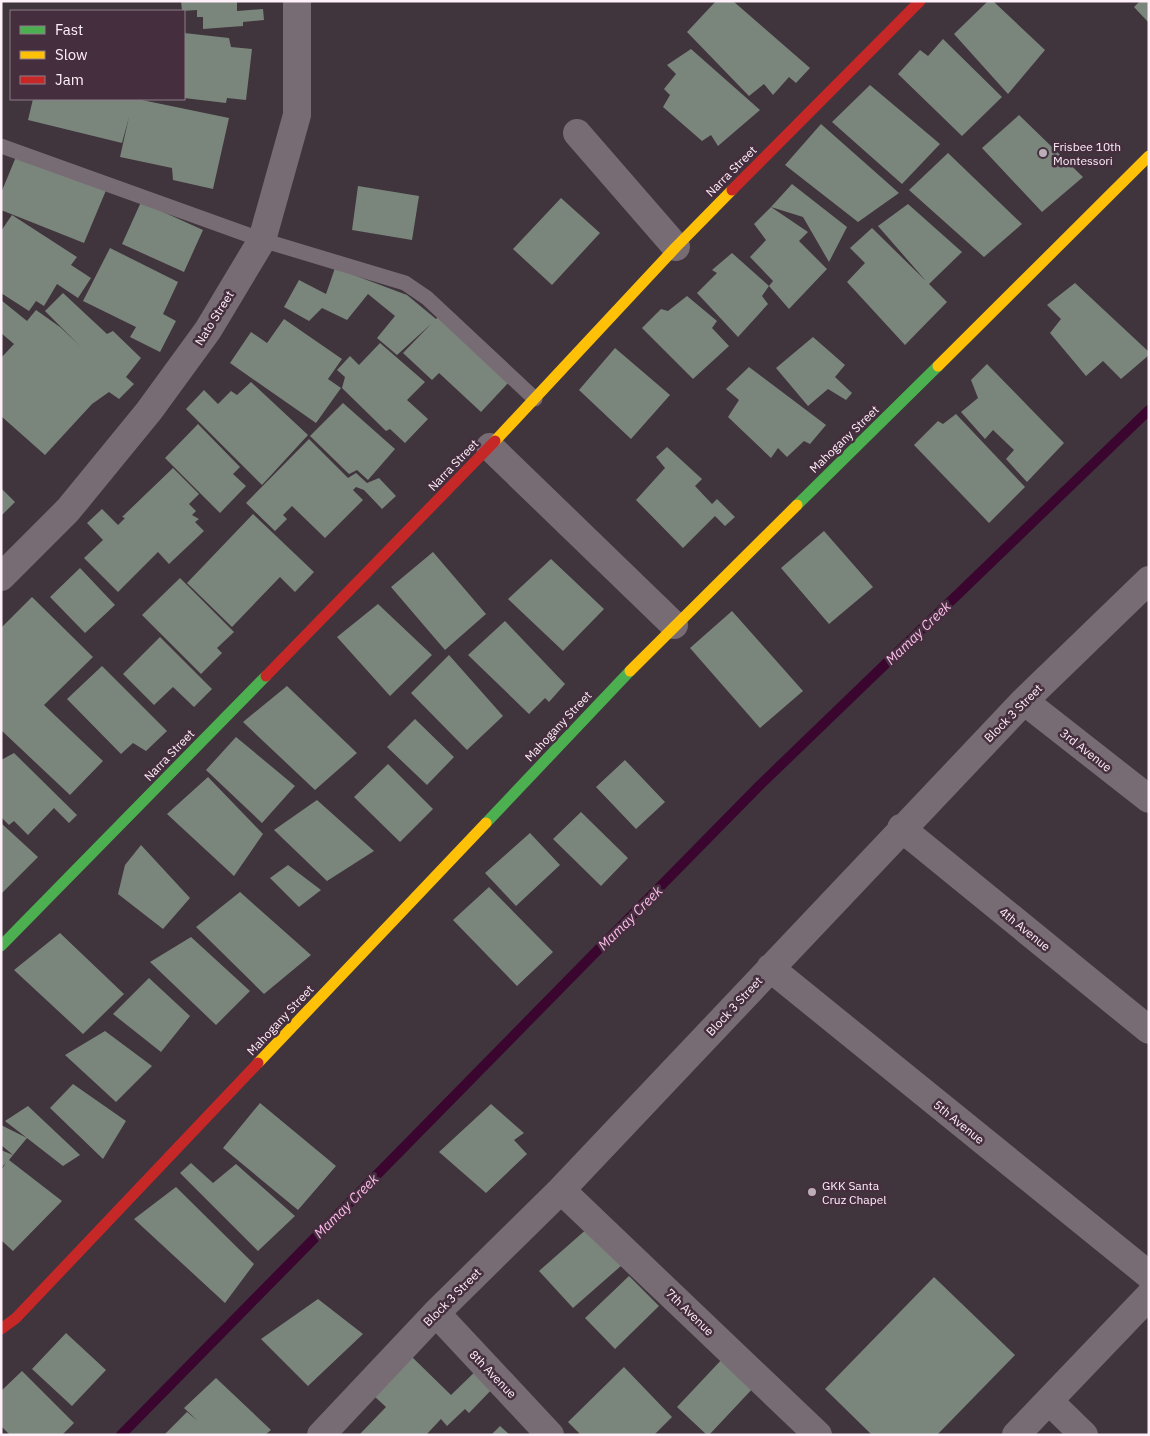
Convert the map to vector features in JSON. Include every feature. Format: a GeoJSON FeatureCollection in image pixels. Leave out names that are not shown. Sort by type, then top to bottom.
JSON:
{"type":"FeatureCollection","features":[{"type":"Feature","properties":{"kind":"street","name":"Nato Street"},"geometry":{"type":"LineString","coordinates":[[1,576],[68,510],[148,411],[208,330],[262,240],[297,115],[297,1]]}},
{"type":"Feature","properties":{"kind":"street","name":"Narra Street"},"geometry":{"type":"LineString","coordinates":[[1,946],[490,447],[676,247],[920,1]]}},
{"type":"Feature","properties":{"kind":"street"},"geometry":{"type":"LineString","coordinates":[[578,133],[676,247]]}},
{"type":"Feature","properties":{"kind":"street","name":"Mahogany Street"},"geometry":{"type":"LineString","coordinates":[[1,1329],[23,1311],[674,625],[1094,213],[1149,156]]}},
{"type":"Feature","properties":{"kind":"street"},"geometry":{"type":"LineString","coordinates":[[490,447],[674,625]]}},
{"type":"Feature","properties":{"kind":"street","name":"Block 3 Street"},"geometry":{"type":"LineString","coordinates":[[321,1435],[436,1313],[562,1190],[901,828],[1024,701],[1149,580]]}},
{"type":"Feature","properties":{"kind":"street","name":"3rd Avenue"},"geometry":{"type":"LineString","coordinates":[[1024,701],[1149,799]]}},
{"type":"Feature","properties":{"kind":"street","name":"4th Avenue"},"geometry":{"type":"LineString","coordinates":[[901,828],[1149,1030]]}},
{"type":"Feature","properties":{"kind":"street","name":"5th Avenue"},"geometry":{"type":"LineString","coordinates":[[770,968],[1149,1275]]}},
{"type":"Feature","properties":{"kind":"street","name":"7th Avenue"},"geometry":{"type":"LineString","coordinates":[[562,1190],[818,1435]]}},
{"type":"Feature","properties":{"kind":"street"},"geometry":{"type":"LineString","coordinates":[[1016,1435],[1149,1296]]}},
{"type":"Feature","properties":{"kind":"street","name":"8th Avenue"},"geometry":{"type":"LineString","coordinates":[[436,1313],[550,1435]]}},
{"type":"Feature","properties":{"kind":"street"},"geometry":{"type":"LineString","coordinates":[[1049,1401],[1084,1435]]}},
{"type":"Feature","properties":{"kind":"lane"},"geometry":{"type":"LineString","coordinates":[[1,146],[262,240],[405,283],[417,290],[535,399]]}},
{"type":"Feature","properties":{"kind":"building"},"geometry":{"type":"Polygon","coordinates":[[[181,1],[237,1],[237,11],[263,9],[264,20],[243,22],[243,26],[203,29],[203,17],[197,17],[197,10],[182,10],[181,1]]]}},
{"type":"Feature","properties":{"kind":"building"},"geometry":{"type":"Polygon","coordinates":[[[716,1],[733,1],[810,68],[796,83],[789,77],[773,95],[764,84],[749,96],[687,32],[716,1]]]}},
{"type":"Feature","properties":{"kind":"building"},"geometry":{"type":"Polygon","coordinates":[[[988,1],[993,1],[1045,50],[1008,94],[954,34],[988,1]]]}},
{"type":"Feature","properties":{"kind":"building"},"geometry":{"type":"Polygon","coordinates":[[[1140,1],[1149,1],[1149,23],[1134,7],[1140,1]]]}},
{"type":"Feature","properties":{"kind":"building"},"geometry":{"type":"Polygon","coordinates":[[[185,33],[229,38],[231,47],[252,49],[246,100],[227,98],[226,103],[185,98],[185,33]]]}},
{"type":"Feature","properties":{"kind":"building"},"geometry":{"type":"Polygon","coordinates":[[[943,39],[1002,97],[962,136],[898,74],[920,50],[928,56],[943,39]]]}},
{"type":"Feature","properties":{"kind":"building"},"geometry":{"type":"Polygon","coordinates":[[[691,49],[760,110],[718,146],[711,135],[702,141],[663,107],[670,95],[664,89],[676,74],[667,65],[691,49]]]}},
{"type":"Feature","properties":{"kind":"building"},"geometry":{"type":"Polygon","coordinates":[[[870,85],[940,144],[902,184],[832,122],[870,85]]]}},
{"type":"Feature","properties":{"kind":"building"},"geometry":{"type":"Polygon","coordinates":[[[33,100],[142,100],[229,118],[213,189],[173,180],[172,168],[120,157],[129,117],[122,143],[28,120],[33,100]]]}},
{"type":"Feature","properties":{"kind":"building"},"geometry":{"type":"Polygon","coordinates":[[[1019,115],[1083,177],[1042,212],[982,148],[1019,115]]]}},
{"type":"Feature","properties":{"kind":"building"},"geometry":{"type":"Polygon","coordinates":[[[821,124],[899,193],[858,222],[785,165],[821,124]]]}},
{"type":"Feature","properties":{"kind":"building"},"geometry":{"type":"Polygon","coordinates":[[[18,152],[107,188],[84,243],[1,210],[1,193],[18,152]]]}},
{"type":"Feature","properties":{"kind":"building"},"geometry":{"type":"Polygon","coordinates":[[[948,153],[1022,224],[984,257],[909,190],[948,153]]]}},
{"type":"Feature","properties":{"kind":"building"},"geometry":{"type":"Polygon","coordinates":[[[792,184],[847,227],[829,262],[803,217],[771,207],[792,184]]]}},
{"type":"Feature","properties":{"kind":"building"},"geometry":{"type":"Polygon","coordinates":[[[358,186],[419,196],[412,240],[352,230],[358,186]]]}},
{"type":"Feature","properties":{"kind":"building"},"geometry":{"type":"Polygon","coordinates":[[[561,198],[600,233],[552,285],[513,249],[561,198]]]}},
{"type":"Feature","properties":{"kind":"building"},"geometry":{"type":"Polygon","coordinates":[[[141,202],[203,230],[184,272],[122,244],[141,202]]]}},
{"type":"Feature","properties":{"kind":"building"},"geometry":{"type":"Polygon","coordinates":[[[908,204],[962,252],[929,284],[947,302],[905,345],[847,282],[865,263],[850,248],[872,228],[926,281],[878,226],[908,204]]]}},
{"type":"Feature","properties":{"kind":"building"},"geometry":{"type":"Polygon","coordinates":[[[771,207],[808,232],[799,241],[827,269],[789,309],[769,286],[773,281],[750,257],[766,240],[754,224],[771,207]]]}},
{"type":"Feature","properties":{"kind":"building"},"geometry":{"type":"Polygon","coordinates":[[[12,215],[77,257],[71,265],[91,278],[78,298],[57,284],[44,306],[36,301],[29,311],[1,293],[1,231],[12,215]]]}},
{"type":"Feature","properties":{"kind":"building"},"geometry":{"type":"Polygon","coordinates":[[[110,248],[178,282],[163,314],[176,321],[160,352],[130,337],[136,327],[83,301],[110,248]]]}},
{"type":"Feature","properties":{"kind":"building"},"geometry":{"type":"Polygon","coordinates":[[[732,253],[769,286],[762,296],[768,304],[738,337],[697,293],[717,273],[712,270],[732,253]]]}},
{"type":"Feature","properties":{"kind":"building"},"geometry":{"type":"Polygon","coordinates":[[[335,268],[407,295],[436,319],[441,314],[511,380],[481,412],[439,373],[432,380],[403,353],[431,324],[397,355],[377,338],[395,316],[368,294],[347,320],[322,308],[309,321],[284,307],[299,280],[326,294],[335,268]]]}},
{"type":"Feature","properties":{"kind":"building"},"geometry":{"type":"Polygon","coordinates":[[[1075,283],[1149,352],[1149,355],[1121,379],[1103,361],[1086,376],[1050,333],[1061,319],[1047,305],[1075,283]]]}},
{"type":"Feature","properties":{"kind":"building"},"geometry":{"type":"Polygon","coordinates":[[[63,293],[107,334],[113,331],[141,358],[126,377],[134,384],[119,399],[109,392],[92,404],[45,455],[1,416],[1,358],[14,344],[1,333],[1,300],[27,321],[36,310],[60,327],[80,346],[45,311],[63,293]]]}},
{"type":"Feature","properties":{"kind":"building"},"geometry":{"type":"Polygon","coordinates":[[[687,296],[717,321],[712,328],[729,346],[693,379],[642,328],[661,309],[668,311],[687,296]]]}},
{"type":"Feature","properties":{"kind":"building"},"geometry":{"type":"Polygon","coordinates":[[[284,319],[342,359],[328,379],[341,388],[316,423],[230,363],[251,332],[267,343],[284,319]]]}},
{"type":"Feature","properties":{"kind":"building"},"geometry":{"type":"Polygon","coordinates":[[[813,337],[845,365],[835,377],[852,393],[846,400],[828,389],[808,406],[776,368],[813,337]]]}},
{"type":"Feature","properties":{"kind":"building"},"geometry":{"type":"Polygon","coordinates":[[[380,343],[425,382],[407,400],[428,419],[405,443],[390,429],[386,431],[342,388],[345,377],[337,370],[350,356],[359,365],[380,343]]]}},
{"type":"Feature","properties":{"kind":"building"},"geometry":{"type":"Polygon","coordinates":[[[615,348],[670,395],[631,439],[579,390],[615,348]]]}},
{"type":"Feature","properties":{"kind":"building"},"geometry":{"type":"Polygon","coordinates":[[[987,364],[1064,443],[1027,482],[1006,459],[1014,450],[993,430],[985,439],[961,412],[978,398],[971,380],[987,364]]]}},
{"type":"Feature","properties":{"kind":"building"},"geometry":{"type":"Polygon","coordinates":[[[749,367],[826,425],[810,444],[804,441],[787,457],[778,448],[771,458],[728,417],[739,400],[726,389],[749,367]]]}},
{"type":"Feature","properties":{"kind":"building"},"geometry":{"type":"Polygon","coordinates":[[[251,382],[308,435],[262,485],[186,409],[204,390],[218,404],[231,391],[237,395],[251,382]]]}},
{"type":"Feature","properties":{"kind":"building"},"geometry":{"type":"Polygon","coordinates":[[[343,403],[395,449],[368,480],[357,470],[349,474],[310,436],[343,403]]]}},
{"type":"Feature","properties":{"kind":"building"},"geometry":{"type":"Polygon","coordinates":[[[956,414],[1025,487],[989,523],[914,445],[938,421],[943,424],[956,414]]]}},
{"type":"Feature","properties":{"kind":"building"},"geometry":{"type":"Polygon","coordinates":[[[198,424],[240,467],[233,474],[246,486],[220,513],[165,458],[198,424]]]}},
{"type":"Feature","properties":{"kind":"building"},"geometry":{"type":"Polygon","coordinates":[[[309,439],[348,478],[356,473],[367,483],[379,478],[396,496],[382,509],[364,490],[356,487],[353,490],[363,500],[325,538],[292,506],[283,515],[287,519],[275,531],[246,503],[309,439]]]}},
{"type":"Feature","properties":{"kind":"building"},"geometry":{"type":"Polygon","coordinates":[[[667,447],[702,479],[695,486],[712,504],[717,499],[735,517],[725,526],[715,516],[683,548],[636,500],[665,468],[656,457],[667,447]]]}},
{"type":"Feature","properties":{"kind":"building"},"geometry":{"type":"Polygon","coordinates":[[[173,468],[199,494],[189,504],[196,511],[192,515],[199,519],[195,522],[204,531],[169,564],[158,552],[118,592],[84,558],[103,540],[87,523],[102,509],[118,525],[125,518],[122,517],[173,468]]]}},
{"type":"Feature","properties":{"kind":"building"},"geometry":{"type":"Polygon","coordinates":[[[1,488],[15,502],[1,516],[1,488]]]}},
{"type":"Feature","properties":{"kind":"building"},"geometry":{"type":"Polygon","coordinates":[[[253,514],[314,572],[295,592],[280,577],[232,627],[187,583],[253,514]]]}},
{"type":"Feature","properties":{"kind":"building"},"geometry":{"type":"Polygon","coordinates":[[[824,531],[873,587],[829,624],[781,568],[824,531]]]}},
{"type":"Feature","properties":{"kind":"building"},"geometry":{"type":"Polygon","coordinates":[[[433,552],[486,614],[445,650],[391,587],[433,552]]]}},
{"type":"Feature","properties":{"kind":"building"},"geometry":{"type":"Polygon","coordinates":[[[551,559],[604,609],[563,651],[508,599],[551,559]]]}},
{"type":"Feature","properties":{"kind":"building"},"geometry":{"type":"Polygon","coordinates":[[[80,568],[115,605],[85,633],[50,597],[80,568]]]}},
{"type":"Feature","properties":{"kind":"building"},"geometry":{"type":"Polygon","coordinates":[[[180,578],[234,632],[217,648],[222,653],[201,674],[142,615],[180,578]]]}},
{"type":"Feature","properties":{"kind":"building"},"geometry":{"type":"Polygon","coordinates":[[[32,597],[93,657],[44,705],[103,761],[70,795],[1,730],[1,628],[32,597]]]}},
{"type":"Feature","properties":{"kind":"building"},"geometry":{"type":"Polygon","coordinates":[[[378,604],[432,655],[390,696],[337,637],[378,604]]]}},
{"type":"Feature","properties":{"kind":"building"},"geometry":{"type":"Polygon","coordinates":[[[732,611],[803,691],[760,728],[690,648],[732,611]]]}},
{"type":"Feature","properties":{"kind":"building"},"geometry":{"type":"Polygon","coordinates":[[[505,621],[565,684],[549,702],[545,698],[529,714],[468,655],[505,621]]]}},
{"type":"Feature","properties":{"kind":"building"},"geometry":{"type":"Polygon","coordinates":[[[160,637],[212,689],[194,707],[173,687],[154,705],[123,674],[160,637]]]}},
{"type":"Feature","properties":{"kind":"building"},"geometry":{"type":"Polygon","coordinates":[[[449,655],[503,716],[467,750],[411,693],[449,655]]]}},
{"type":"Feature","properties":{"kind":"building"},"geometry":{"type":"Polygon","coordinates":[[[102,666],[167,731],[146,751],[133,743],[121,754],[67,699],[102,666]]]}},
{"type":"Feature","properties":{"kind":"building"},"geometry":{"type":"Polygon","coordinates":[[[287,686],[357,753],[315,790],[243,722],[287,686]]]}},
{"type":"Feature","properties":{"kind":"building"},"geometry":{"type":"Polygon","coordinates":[[[415,719],[454,757],[427,785],[387,747],[415,719]]]}},
{"type":"Feature","properties":{"kind":"building"},"geometry":{"type":"Polygon","coordinates":[[[236,737],[295,786],[262,823],[206,770],[236,737]]]}},
{"type":"Feature","properties":{"kind":"building"},"geometry":{"type":"Polygon","coordinates":[[[14,753],[77,815],[69,823],[54,808],[28,835],[14,821],[9,825],[1,817],[1,760],[14,753]]]}},
{"type":"Feature","properties":{"kind":"building"},"geometry":{"type":"Polygon","coordinates":[[[625,760],[665,802],[636,829],[596,787],[625,760]]]}},
{"type":"Feature","properties":{"kind":"building"},"geometry":{"type":"Polygon","coordinates":[[[388,764],[433,809],[400,842],[354,797],[388,764]]]}},
{"type":"Feature","properties":{"kind":"building"},"geometry":{"type":"Polygon","coordinates":[[[208,777],[263,834],[234,876],[167,814],[208,777]]]}},
{"type":"Feature","properties":{"kind":"building"},"geometry":{"type":"Polygon","coordinates":[[[317,800],[374,851],[327,881],[274,830],[317,800]]]}},
{"type":"Feature","properties":{"kind":"building"},"geometry":{"type":"Polygon","coordinates":[[[581,812],[628,858],[601,886],[553,839],[581,812]]]}},
{"type":"Feature","properties":{"kind":"building"},"geometry":{"type":"Polygon","coordinates":[[[1,823],[38,857],[1,894],[1,823]]]}},
{"type":"Feature","properties":{"kind":"building"},"geometry":{"type":"Polygon","coordinates":[[[530,833],[560,865],[516,906],[485,873],[530,833]]]}},
{"type":"Feature","properties":{"kind":"building"},"geometry":{"type":"Polygon","coordinates":[[[141,845],[190,898],[163,929],[118,894],[125,865],[141,845]]]}},
{"type":"Feature","properties":{"kind":"building"},"geometry":{"type":"Polygon","coordinates":[[[288,865],[321,890],[299,907],[270,878],[288,865]]]}},
{"type":"Feature","properties":{"kind":"building"},"geometry":{"type":"Polygon","coordinates":[[[489,887],[553,952],[517,986],[453,920],[489,887]]]}},
{"type":"Feature","properties":{"kind":"building"},"geometry":{"type":"Polygon","coordinates":[[[240,892],[311,955],[264,994],[196,927],[240,892]]]}},
{"type":"Feature","properties":{"kind":"building"},"geometry":{"type":"Polygon","coordinates":[[[60,933],[124,994],[83,1034],[14,970],[60,933]]]}},
{"type":"Feature","properties":{"kind":"building"},"geometry":{"type":"Polygon","coordinates":[[[191,937],[250,991],[216,1025],[150,962],[191,937]]]}},
{"type":"Feature","properties":{"kind":"building"},"geometry":{"type":"Polygon","coordinates":[[[149,978],[190,1016],[161,1052],[113,1014],[149,978]]]}},
{"type":"Feature","properties":{"kind":"building"},"geometry":{"type":"Polygon","coordinates":[[[105,1031],[152,1066],[116,1102],[65,1055],[105,1031]]]}},
{"type":"Feature","properties":{"kind":"building"},"geometry":{"type":"Polygon","coordinates":[[[73,1084],[126,1121],[103,1159],[50,1108],[73,1084]]]}},
{"type":"Feature","properties":{"kind":"building"},"geometry":{"type":"Polygon","coordinates":[[[260,1103],[336,1166],[298,1210],[223,1148],[260,1103]]]}},
{"type":"Feature","properties":{"kind":"building"},"geometry":{"type":"Polygon","coordinates":[[[491,1104],[524,1133],[514,1140],[527,1154],[486,1193],[439,1152],[491,1104]]]}},
{"type":"Feature","properties":{"kind":"building"},"geometry":{"type":"Polygon","coordinates":[[[28,1106],[80,1155],[63,1166],[5,1121],[28,1106]]]}},
{"type":"Feature","properties":{"kind":"building"},"geometry":{"type":"Polygon","coordinates":[[[1,1125],[27,1138],[13,1155],[1,1145],[1,1125]]]}},
{"type":"Feature","properties":{"kind":"building"},"geometry":{"type":"Polygon","coordinates":[[[1,1150],[13,1155],[9,1160],[62,1201],[13,1251],[1,1240],[1,1170],[6,1163],[1,1168],[1,1150]]]}},
{"type":"Feature","properties":{"kind":"building"},"geometry":{"type":"Polygon","coordinates":[[[191,1163],[213,1183],[236,1164],[295,1216],[258,1251],[180,1173],[191,1163]]]}},
{"type":"Feature","properties":{"kind":"building"},"geometry":{"type":"Polygon","coordinates":[[[176,1187],[254,1264],[225,1303],[134,1219],[176,1187]]]}},
{"type":"Feature","properties":{"kind":"building"},"geometry":{"type":"Polygon","coordinates":[[[589,1227],[622,1265],[573,1308],[539,1271],[589,1227]]]}},
{"type":"Feature","properties":{"kind":"building"},"geometry":{"type":"Polygon","coordinates":[[[629,1276],[659,1306],[615,1349],[585,1318],[629,1276]]]}},
{"type":"Feature","properties":{"kind":"building"},"geometry":{"type":"Polygon","coordinates":[[[934,1277],[1015,1355],[937,1435],[872,1435],[825,1389],[934,1277]]]}},
{"type":"Feature","properties":{"kind":"building"},"geometry":{"type":"Polygon","coordinates":[[[318,1299],[363,1334],[308,1386],[261,1339],[318,1299]]]}},
{"type":"Feature","properties":{"kind":"building"},"geometry":{"type":"Polygon","coordinates":[[[66,1333],[106,1370],[72,1406],[32,1369],[66,1333]]]}},
{"type":"Feature","properties":{"kind":"building"},"geometry":{"type":"Polygon","coordinates":[[[411,1356],[451,1395],[483,1364],[500,1381],[469,1413],[465,1409],[447,1426],[441,1419],[426,1435],[359,1435],[386,1407],[374,1396],[411,1356]]]}},
{"type":"Feature","properties":{"kind":"building"},"geometry":{"type":"Polygon","coordinates":[[[725,1356],[756,1385],[707,1435],[677,1407],[725,1356]]]}},
{"type":"Feature","properties":{"kind":"building"},"geometry":{"type":"Polygon","coordinates":[[[624,1367],[672,1417],[654,1435],[581,1435],[568,1422],[624,1367]]]}},
{"type":"Feature","properties":{"kind":"building"},"geometry":{"type":"Polygon","coordinates":[[[22,1371],[74,1423],[62,1435],[10,1435],[1,1426],[1,1391],[22,1371]]]}},
{"type":"Feature","properties":{"kind":"building"},"geometry":{"type":"Polygon","coordinates":[[[216,1378],[271,1430],[265,1435],[164,1435],[187,1412],[198,1421],[184,1408],[216,1378]]]}},
{"type":"Feature","properties":{"kind":"building"},"geometry":{"type":"Polygon","coordinates":[[[500,1426],[510,1435],[491,1435],[500,1426]]]}},
{"type":"Feature","properties":{"kind":"waterway","name":"Mamay Creek"},"geometry":{"type":"LineString","coordinates":[[121,1435],[760,785],[1149,410]]}},
{"type":"Feature","properties":{"kind":"traffic: fast"},"geometry":{"type":"LineString","coordinates":[[797,505],[938,366]]}},
{"type":"Feature","properties":{"kind":"traffic: fast"},"geometry":{"type":"LineString","coordinates":[[486,823],[630,671]]}},
{"type":"Feature","properties":{"kind":"traffic: fast"},"geometry":{"type":"LineString","coordinates":[[1,946],[266,676]]}},
{"type":"Feature","properties":{"kind":"traffic: slow"},"geometry":{"type":"LineString","coordinates":[[938,366],[1149,156]]}},
{"type":"Feature","properties":{"kind":"traffic: slow"},"geometry":{"type":"LineString","coordinates":[[495,441],[676,247],[732,190]]}},
{"type":"Feature","properties":{"kind":"traffic: slow"},"geometry":{"type":"LineString","coordinates":[[630,671],[797,505]]}},
{"type":"Feature","properties":{"kind":"traffic: slow"},"geometry":{"type":"LineString","coordinates":[[258,1063],[486,823]]}},
{"type":"Feature","properties":{"kind":"traffic: jam"},"geometry":{"type":"LineString","coordinates":[[732,190],[920,1]]}},
{"type":"Feature","properties":{"kind":"traffic: jam"},"geometry":{"type":"LineString","coordinates":[[266,676],[495,441]]}},
{"type":"Feature","properties":{"kind":"traffic: jam"},"geometry":{"type":"LineString","coordinates":[[1,1329],[16,1318],[258,1063]]}},
{"type":"Feature","properties":{"kind":"place","name":"Frisbee 10th Montessori"},"geometry":{"type":"Point","coordinates":[1043,153]}},
{"type":"Feature","properties":{"kind":"place","name":"GKK Santa Cruz Chapel"},"geometry":{"type":"Point","coordinates":[812,1192]}}]}
